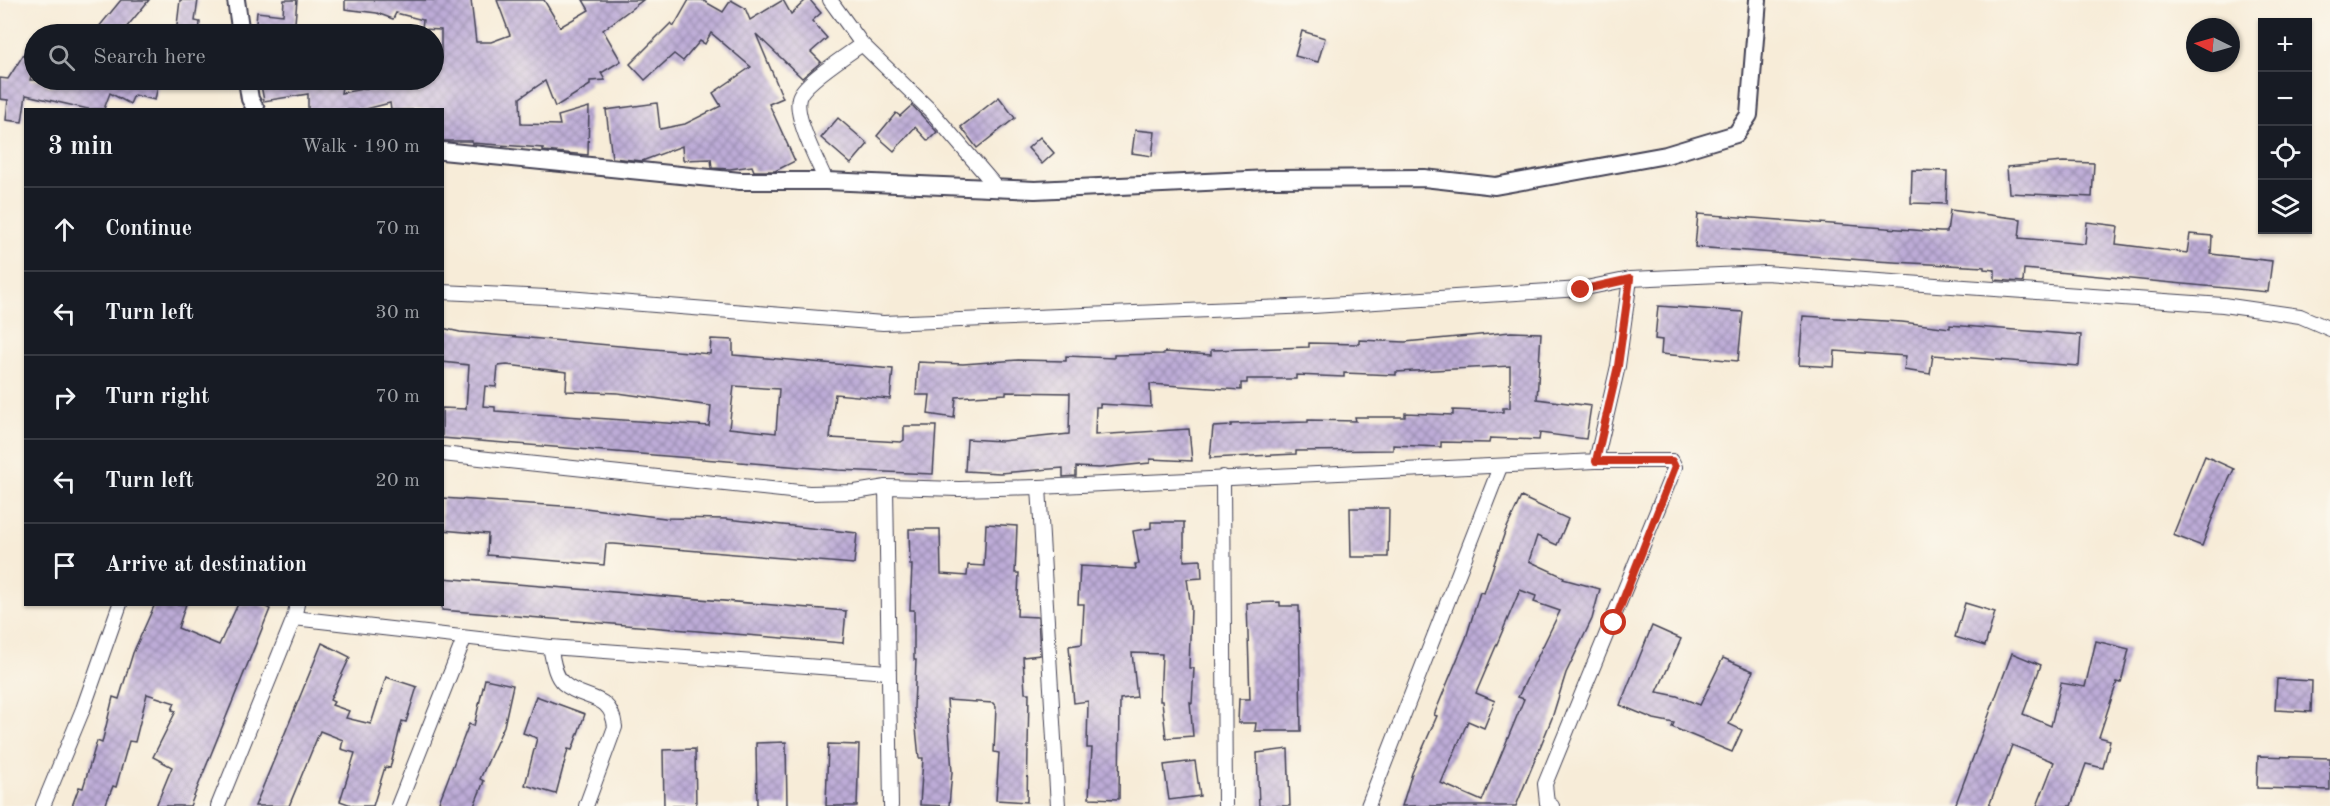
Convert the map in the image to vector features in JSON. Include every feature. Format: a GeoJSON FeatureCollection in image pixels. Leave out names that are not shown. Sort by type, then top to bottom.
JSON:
{"type":"FeatureCollection","features":[{"type":"Feature","properties":{"kind":"street"},"geometry":{"type":"LineString","coordinates":[[236,0],[240,24]]}},
{"type":"Feature","properties":{"kind":"street"},"geometry":{"type":"LineString","coordinates":[[830,0],[862,44],[932,112],[998,189]]}},
{"type":"Feature","properties":{"kind":"street"},"geometry":{"type":"LineString","coordinates":[[444,151],[740,181],[826,181],[1035,190],[1269,179],[1424,178],[1495,186],[1666,155],[1736,134],[1749,115],[1758,0]]}},
{"type":"Feature","properties":{"kind":"street"},"geometry":{"type":"LineString","coordinates":[[826,181],[798,112],[799,97],[807,86],[862,44]]}},
{"type":"Feature","properties":{"kind":"street"},"geometry":{"type":"LineString","coordinates":[[249,90],[255,108]]}},
{"type":"Feature","properties":{"kind":"street"},"geometry":{"type":"LineString","coordinates":[[444,292],[567,298],[883,323],[1324,305],[1581,290],[1630,279],[1765,273],[2223,305],[2300,316],[2330,329]]}},
{"type":"Feature","properties":{"kind":"street"},"geometry":{"type":"LineString","coordinates":[[1596,461],[1618,366],[1630,279]]}},
{"type":"Feature","properties":{"kind":"street"},"geometry":{"type":"LineString","coordinates":[[444,453],[809,493],[855,492],[886,487],[959,489],[1039,487],[1596,461],[1672,461],[1675,467],[1614,623],[1545,784],[1548,803],[1552,806]]}},
{"type":"Feature","properties":{"kind":"street"},"geometry":{"type":"LineString","coordinates":[[1368,806],[1500,467]]}},
{"type":"Feature","properties":{"kind":"street"},"geometry":{"type":"LineString","coordinates":[[1222,477],[1225,806]]}},
{"type":"Feature","properties":{"kind":"street"},"geometry":{"type":"LineString","coordinates":[[886,487],[891,806]]}},
{"type":"Feature","properties":{"kind":"street"},"geometry":{"type":"LineString","coordinates":[[1039,487],[1059,806]]}},
{"type":"Feature","properties":{"kind":"street"},"geometry":{"type":"LineString","coordinates":[[43,806],[83,709],[119,606]]}},
{"type":"Feature","properties":{"kind":"street"},"geometry":{"type":"LineString","coordinates":[[218,806],[295,611],[464,639],[888,672]]}},
{"type":"Feature","properties":{"kind":"street"},"geometry":{"type":"LineString","coordinates":[[398,806],[464,639]]}},
{"type":"Feature","properties":{"kind":"street"},"geometry":{"type":"LineString","coordinates":[[550,647],[557,677],[564,685],[607,704],[613,713],[615,726],[586,806]]}},
{"type":"Feature","properties":{"kind":"building"},"geometry":{"type":"Polygon","coordinates":[[[121,0],[149,0],[129,24],[101,24],[121,0]]]}},
{"type":"Feature","properties":{"kind":"building"},"geometry":{"type":"Polygon","coordinates":[[[180,0],[198,0],[195,21],[200,24],[177,24],[180,0]]]}},
{"type":"Feature","properties":{"kind":"building"},"geometry":{"type":"Polygon","coordinates":[[[284,0],[297,0],[295,24],[256,24],[257,12],[283,15],[284,0]]]}},
{"type":"Feature","properties":{"kind":"building"},"geometry":{"type":"Polygon","coordinates":[[[345,0],[471,0],[476,42],[491,42],[510,35],[497,0],[544,0],[560,27],[589,10],[583,0],[643,0],[603,30],[621,61],[601,73],[605,80],[590,81],[590,85],[555,107],[545,81],[520,98],[521,124],[560,125],[558,116],[589,107],[588,155],[543,151],[543,148],[472,143],[472,141],[444,141],[444,108],[391,108],[390,103],[370,108],[308,108],[308,94],[264,101],[262,90],[341,90],[341,93],[357,90],[444,90],[444,24],[423,24],[423,20],[396,13],[393,19],[377,13],[345,9],[345,0]]]}},
{"type":"Feature","properties":{"kind":"building"},"geometry":{"type":"Polygon","coordinates":[[[689,0],[702,0],[723,12],[731,0],[745,8],[750,20],[783,0],[791,14],[806,0],[810,0],[821,13],[812,21],[827,38],[811,52],[821,62],[802,78],[756,34],[783,98],[769,104],[795,161],[775,171],[754,171],[752,166],[730,169],[712,168],[711,159],[683,160],[682,146],[642,161],[612,158],[606,110],[657,103],[660,129],[685,124],[721,106],[713,93],[751,67],[711,33],[705,44],[700,41],[683,61],[674,54],[645,80],[630,64],[671,23],[674,26],[689,0]]]}},
{"type":"Feature","properties":{"kind":"building"},"geometry":{"type":"Polygon","coordinates":[[[1302,31],[1325,38],[1318,62],[1295,56],[1302,31]]]}},
{"type":"Feature","properties":{"kind":"building"},"geometry":{"type":"Polygon","coordinates":[[[24,54],[24,90],[157,90],[155,100],[134,95],[130,104],[110,93],[104,108],[84,108],[26,95],[22,122],[6,120],[8,100],[0,99],[0,78],[8,79],[24,54]]]}},
{"type":"Feature","properties":{"kind":"building"},"geometry":{"type":"Polygon","coordinates":[[[999,97],[1015,118],[977,148],[961,127],[999,97]]]}},
{"type":"Feature","properties":{"kind":"building"},"geometry":{"type":"Polygon","coordinates":[[[912,105],[937,132],[928,141],[915,127],[894,151],[877,136],[896,113],[900,116],[912,105]]]}},
{"type":"Feature","properties":{"kind":"building"},"geometry":{"type":"Polygon","coordinates":[[[838,118],[868,144],[851,164],[821,138],[838,118]]]}},
{"type":"Feature","properties":{"kind":"building"},"geometry":{"type":"Polygon","coordinates":[[[1135,130],[1155,132],[1152,156],[1132,153],[1135,130]]]}},
{"type":"Feature","properties":{"kind":"building"},"geometry":{"type":"Polygon","coordinates":[[[1040,137],[1054,153],[1042,164],[1028,148],[1040,137]]]}},
{"type":"Feature","properties":{"kind":"building"},"geometry":{"type":"Polygon","coordinates":[[[2063,162],[2094,163],[2092,197],[2009,193],[2007,167],[2063,162]]]}},
{"type":"Feature","properties":{"kind":"building"},"geometry":{"type":"Polygon","coordinates":[[[1912,170],[1947,171],[1946,204],[1911,203],[1912,170]]]}},
{"type":"Feature","properties":{"kind":"building"},"geometry":{"type":"Polygon","coordinates":[[[1950,210],[2021,219],[2019,238],[2085,244],[2087,222],[2118,226],[2116,244],[2187,253],[2190,234],[2212,236],[2211,254],[2272,261],[2268,292],[2024,269],[2023,282],[1995,280],[1995,270],[1984,269],[1984,267],[1695,247],[1698,214],[1947,232],[1950,210]]]}},
{"type":"Feature","properties":{"kind":"building"},"geometry":{"type":"Polygon","coordinates":[[[1658,306],[1743,312],[1738,361],[1661,354],[1662,340],[1655,339],[1658,306]]]}},
{"type":"Feature","properties":{"kind":"building"},"geometry":{"type":"Polygon","coordinates":[[[1803,316],[1902,322],[1950,328],[1950,325],[2081,335],[2079,366],[1933,355],[1930,374],[1904,370],[1906,356],[1835,351],[1834,367],[1799,365],[1803,316]]]}},
{"type":"Feature","properties":{"kind":"building"},"geometry":{"type":"Polygon","coordinates":[[[444,328],[460,332],[710,354],[711,339],[733,340],[733,355],[893,369],[890,399],[835,394],[830,438],[901,442],[904,440],[904,426],[936,426],[933,474],[838,470],[444,438],[444,408],[466,409],[469,365],[444,362],[444,328]],[[498,366],[496,387],[485,386],[483,406],[495,407],[495,411],[709,426],[711,406],[618,393],[566,391],[567,372],[498,366]],[[734,386],[729,428],[776,433],[779,389],[734,386]]]}},
{"type":"Feature","properties":{"kind":"building"},"geometry":{"type":"Polygon","coordinates":[[[1511,332],[1541,333],[1537,399],[1591,406],[1586,439],[1540,433],[1539,440],[1490,438],[1489,443],[1441,442],[1441,447],[1393,445],[1393,450],[1296,451],[1296,454],[1210,458],[1213,427],[1231,426],[1231,424],[1308,422],[1308,420],[1356,421],[1355,417],[1405,417],[1405,413],[1453,415],[1453,410],[1503,412],[1503,408],[1510,408],[1510,366],[1396,372],[1396,375],[1344,373],[1344,377],[1296,375],[1296,379],[1247,379],[1247,383],[1241,383],[1241,390],[1150,384],[1151,407],[1100,404],[1100,407],[1096,407],[1095,435],[1189,429],[1192,461],[1150,459],[1150,463],[1099,468],[1076,467],[1076,476],[1063,477],[1063,468],[1000,473],[965,471],[967,439],[1002,441],[1069,434],[1070,393],[1006,392],[1006,394],[956,397],[954,418],[928,414],[930,395],[916,395],[918,362],[963,364],[1018,360],[1066,361],[1066,356],[1114,358],[1114,355],[1164,354],[1165,352],[1211,355],[1211,350],[1309,347],[1309,343],[1359,344],[1359,340],[1405,342],[1511,332]]]}},
{"type":"Feature","properties":{"kind":"building"},"geometry":{"type":"Polygon","coordinates":[[[2205,456],[2234,469],[2219,500],[2202,546],[2173,535],[2205,456]]]}},
{"type":"Feature","properties":{"kind":"building"},"geometry":{"type":"Polygon","coordinates":[[[1521,497],[1568,519],[1557,545],[1537,536],[1529,561],[1564,577],[1563,579],[1600,589],[1592,619],[1566,673],[1552,718],[1516,806],[1402,806],[1412,773],[1437,716],[1434,715],[1466,638],[1480,592],[1484,593],[1505,532],[1521,497]],[[1520,590],[1476,693],[1495,701],[1484,728],[1468,721],[1441,783],[1482,801],[1524,699],[1518,697],[1560,611],[1534,602],[1536,596],[1520,590]]]}},
{"type":"Feature","properties":{"kind":"building"},"geometry":{"type":"Polygon","coordinates":[[[444,498],[577,507],[665,518],[726,519],[857,533],[854,564],[606,544],[604,565],[487,555],[488,534],[444,530],[444,498]]]}},
{"type":"Feature","properties":{"kind":"building"},"geometry":{"type":"Polygon","coordinates":[[[1350,508],[1389,508],[1388,557],[1351,557],[1350,508]]]}},
{"type":"Feature","properties":{"kind":"building"},"geometry":{"type":"Polygon","coordinates":[[[1151,522],[1184,522],[1184,561],[1201,560],[1202,578],[1187,579],[1191,608],[1189,668],[1194,668],[1192,703],[1190,702],[1193,736],[1166,738],[1162,701],[1160,701],[1162,654],[1132,653],[1137,697],[1120,699],[1119,799],[1089,798],[1092,748],[1087,748],[1088,701],[1074,703],[1069,646],[1082,644],[1084,604],[1078,604],[1080,566],[1136,569],[1135,564],[1139,564],[1133,531],[1151,528],[1151,522]]]}},
{"type":"Feature","properties":{"kind":"building"},"geometry":{"type":"Polygon","coordinates":[[[986,524],[1017,526],[1015,573],[1019,573],[1017,616],[1038,617],[1040,655],[1023,657],[1025,693],[1029,693],[1027,802],[996,800],[999,753],[994,752],[996,707],[993,703],[947,700],[952,772],[949,806],[920,805],[923,758],[919,758],[914,708],[916,660],[914,660],[914,610],[910,610],[912,565],[910,565],[909,529],[940,529],[941,574],[967,576],[968,565],[984,566],[986,524]]]}},
{"type":"Feature","properties":{"kind":"building"},"geometry":{"type":"Polygon","coordinates":[[[444,578],[846,611],[843,643],[442,610],[444,578]]]}},
{"type":"Feature","properties":{"kind":"building"},"geometry":{"type":"Polygon","coordinates":[[[1280,602],[1280,606],[1299,606],[1301,731],[1255,731],[1256,723],[1238,723],[1239,699],[1250,699],[1247,603],[1280,602]]]}},
{"type":"Feature","properties":{"kind":"building"},"geometry":{"type":"Polygon","coordinates":[[[1965,603],[1995,612],[1985,646],[1955,637],[1965,603]]]}},
{"type":"Feature","properties":{"kind":"building"},"geometry":{"type":"Polygon","coordinates":[[[154,606],[185,606],[178,628],[219,645],[237,606],[264,606],[270,609],[190,806],[156,806],[172,767],[153,757],[176,711],[172,710],[175,703],[147,694],[135,742],[129,741],[116,787],[113,786],[105,806],[72,806],[79,787],[83,788],[97,741],[102,743],[113,697],[119,699],[133,653],[154,606]]]}},
{"type":"Feature","properties":{"kind":"building"},"geometry":{"type":"Polygon","coordinates":[[[1652,626],[1681,639],[1657,692],[1677,696],[1700,705],[1723,658],[1753,671],[1729,724],[1742,730],[1732,752],[1672,727],[1674,723],[1654,719],[1620,705],[1652,626]]]}},
{"type":"Feature","properties":{"kind":"building"},"geometry":{"type":"Polygon","coordinates":[[[2096,641],[2129,649],[2121,683],[2117,682],[2099,737],[2110,740],[2103,768],[2086,764],[2071,806],[2037,806],[2054,762],[2012,745],[1989,806],[1955,806],[2012,653],[2041,665],[2023,714],[2051,726],[2061,683],[2085,687],[2096,641]]]}},
{"type":"Feature","properties":{"kind":"building"},"geometry":{"type":"Polygon","coordinates":[[[322,643],[350,657],[330,700],[334,702],[332,705],[349,711],[346,718],[371,724],[386,677],[417,687],[406,722],[402,721],[390,768],[385,767],[373,806],[354,806],[340,801],[355,753],[341,749],[343,740],[320,731],[289,806],[255,806],[322,643]]]}},
{"type":"Feature","properties":{"kind":"building"},"geometry":{"type":"Polygon","coordinates":[[[485,679],[513,685],[504,726],[480,779],[484,781],[474,806],[448,806],[439,802],[469,724],[474,726],[485,679]]]}},
{"type":"Feature","properties":{"kind":"building"},"geometry":{"type":"Polygon","coordinates":[[[2277,679],[2312,681],[2311,712],[2275,710],[2277,679]]]}},
{"type":"Feature","properties":{"kind":"building"},"geometry":{"type":"Polygon","coordinates":[[[536,696],[585,714],[572,750],[568,749],[556,794],[525,785],[537,738],[523,733],[536,696]]]}},
{"type":"Feature","properties":{"kind":"building"},"geometry":{"type":"Polygon","coordinates":[[[786,742],[787,806],[757,806],[756,743],[786,742]]]}},
{"type":"Feature","properties":{"kind":"building"},"geometry":{"type":"Polygon","coordinates":[[[828,744],[859,745],[857,806],[826,806],[828,744]]]}},
{"type":"Feature","properties":{"kind":"building"},"geometry":{"type":"Polygon","coordinates":[[[695,749],[696,806],[664,806],[663,750],[695,749]]]}},
{"type":"Feature","properties":{"kind":"building"},"geometry":{"type":"Polygon","coordinates":[[[1288,749],[1290,806],[1259,806],[1257,753],[1288,749]]]}},
{"type":"Feature","properties":{"kind":"building"},"geometry":{"type":"Polygon","coordinates":[[[2258,756],[2330,758],[2330,790],[2257,788],[2258,756]]]}},
{"type":"Feature","properties":{"kind":"building"},"geometry":{"type":"Polygon","coordinates":[[[1195,761],[1200,796],[1169,800],[1164,765],[1195,761]]]}},
{"type":"Feature","properties":{"kind":"route"},"geometry":{"type":"LineString","coordinates":[[1581,290],[1630,279],[1618,366],[1596,461],[1672,461],[1675,467],[1614,623]]}}]}
